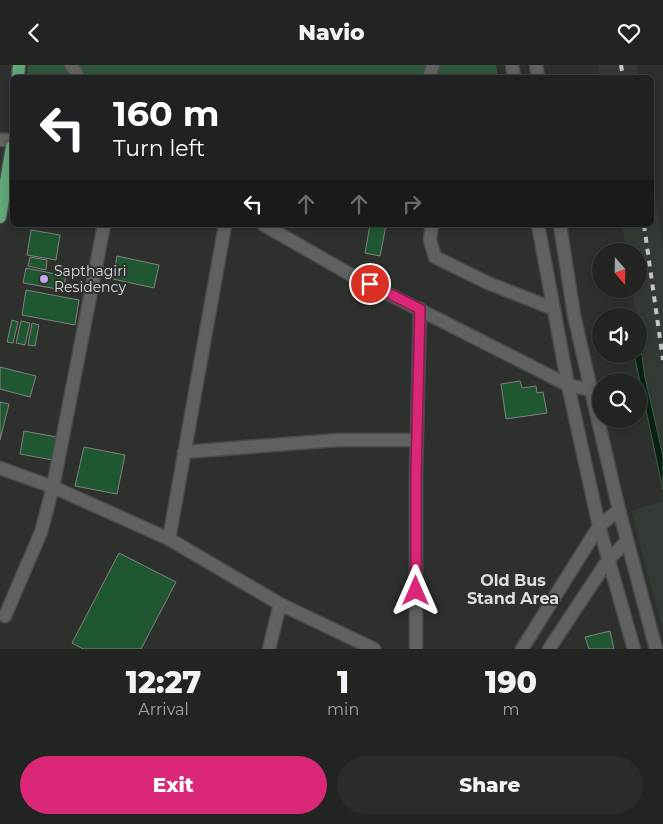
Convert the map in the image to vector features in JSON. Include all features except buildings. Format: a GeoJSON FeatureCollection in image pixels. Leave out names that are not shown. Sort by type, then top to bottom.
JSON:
{"type":"FeatureCollection","features":[{"type":"Feature","properties":{"kind":"main road"},"geometry":{"type":"LineString","coordinates":[[0,217],[10,159]]}},
{"type":"Feature","properties":{"kind":"street"},"geometry":{"type":"LineString","coordinates":[[5,616],[42,532],[54,487],[104,227]]}},
{"type":"Feature","properties":{"kind":"street"},"geometry":{"type":"LineString","coordinates":[[169,539],[225,227]]}},
{"type":"Feature","properties":{"kind":"street"},"geometry":{"type":"LineString","coordinates":[[267,227],[353,276],[568,385],[591,390]]}},
{"type":"Feature","properties":{"kind":"street"},"geometry":{"type":"LineString","coordinates":[[432,227],[430,239],[435,257],[488,283],[554,309]]}},
{"type":"Feature","properties":{"kind":"street"},"geometry":{"type":"LineString","coordinates":[[538,227],[568,385],[599,526],[634,649]]}},
{"type":"Feature","properties":{"kind":"street"},"geometry":{"type":"LineString","coordinates":[[560,227],[574,315],[618,510],[656,649]]}},
{"type":"Feature","properties":{"kind":"street"},"geometry":{"type":"LineString","coordinates":[[416,649],[420,309]]}},
{"type":"Feature","properties":{"kind":"street"},"geometry":{"type":"LineString","coordinates":[[184,452],[338,440],[417,440]]}},
{"type":"Feature","properties":{"kind":"street"},"geometry":{"type":"LineString","coordinates":[[0,468],[54,487],[169,539],[280,604],[374,649]]}},
{"type":"Feature","properties":{"kind":"street"},"geometry":{"type":"LineString","coordinates":[[522,649],[599,526],[618,510]]}},
{"type":"Feature","properties":{"kind":"street"},"geometry":{"type":"LineString","coordinates":[[549,649],[608,560],[627,541]]}},
{"type":"Feature","properties":{"kind":"street"},"geometry":{"type":"LineString","coordinates":[[269,649],[280,604]]}},
{"type":"Feature","properties":{"kind":"shaded area"},"geometry":{"type":"Polygon","coordinates":[[[28,65],[496,65],[498,75],[27,75],[28,65]]]}},
{"type":"Feature","properties":{"kind":"shaded area"},"geometry":{"type":"Polygon","coordinates":[[[598,65],[637,65],[639,75],[600,75],[598,65]]]}},
{"type":"Feature","properties":{"kind":"shaded area"},"geometry":{"type":"Polygon","coordinates":[[[654,185],[663,248],[663,456],[647,386],[647,373],[644,373],[643,363],[647,363],[647,308],[635,308],[633,298],[648,297],[648,243],[625,243],[622,227],[654,227],[654,185]]]}},
{"type":"Feature","properties":{"kind":"shaded area"},"geometry":{"type":"Polygon","coordinates":[[[636,363],[643,363],[644,373],[638,373],[636,363]]]}},
{"type":"Feature","properties":{"kind":"shaded area"},"geometry":{"type":"Polygon","coordinates":[[[647,386],[663,456],[663,490],[647,415],[647,386]]]}},
{"type":"Feature","properties":{"kind":"shaded area"},"geometry":{"type":"Polygon","coordinates":[[[663,501],[663,631],[631,511],[663,501]]]}},
{"type":"Feature","properties":{"kind":"railway"},"geometry":{"type":"LineString","coordinates":[[621,65],[623,75]]}},
{"type":"Feature","properties":{"kind":"railway"},"geometry":{"type":"LineString","coordinates":[[644,227],[663,360]]}},
{"type":"Feature","properties":{"kind":"place","name":"Sapthagiri Residency"},"geometry":{"type":"Point","coordinates":[44,279]}},
{"type":"Feature","properties":{"kind":"district","name":"Old Bus Stand Area"},"geometry":{"type":"Point","coordinates":[513,589]}},
{"type":"Feature","properties":{"kind":"route"},"geometry":{"type":"LineString","coordinates":[[370,284],[420,309],[416,475],[416,591]]}}]}
